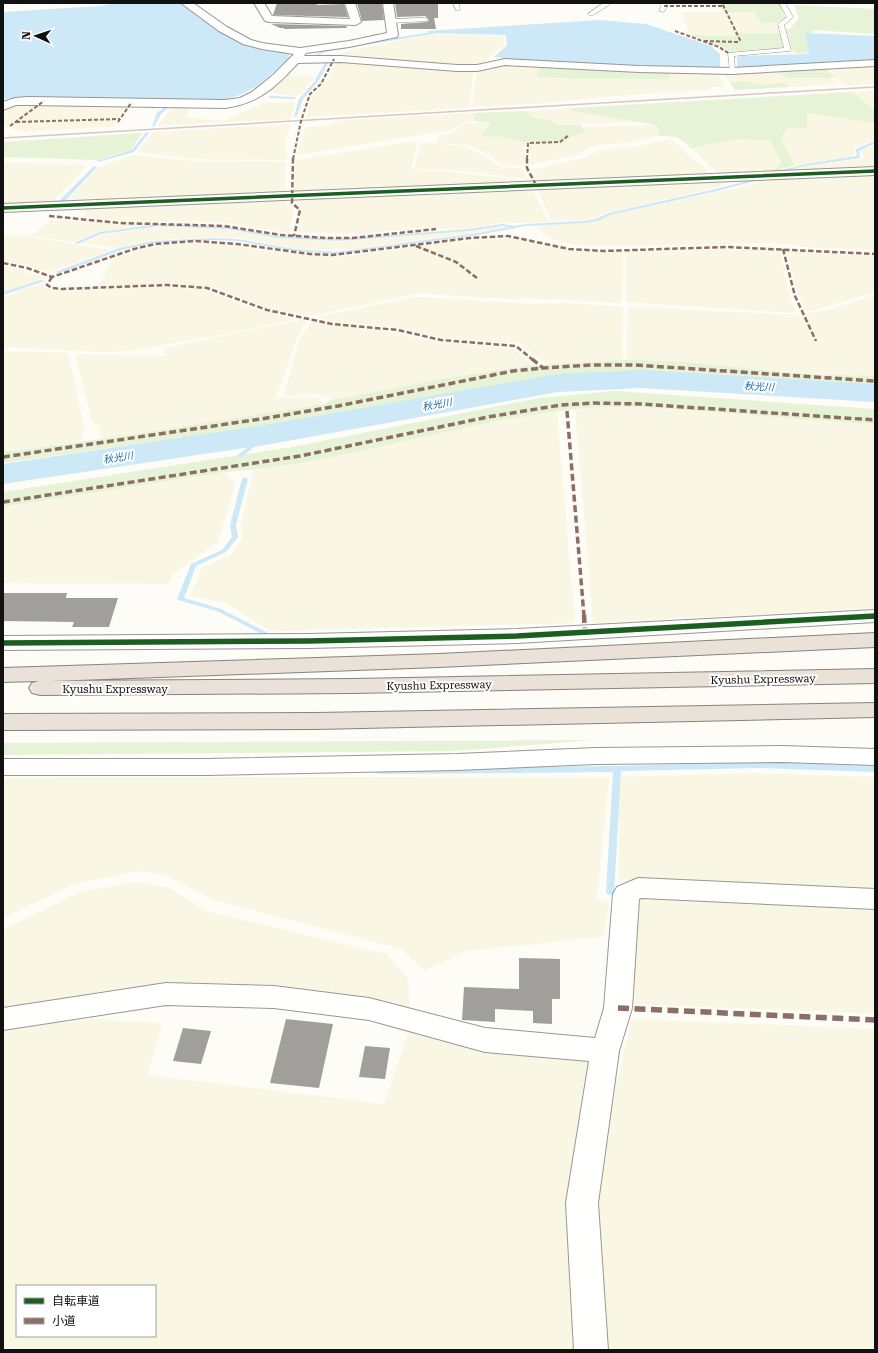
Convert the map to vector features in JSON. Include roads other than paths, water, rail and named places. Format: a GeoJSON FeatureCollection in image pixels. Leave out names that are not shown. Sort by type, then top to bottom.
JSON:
{"type":"FeatureCollection","features":[{"type":"Feature","properties":{"kind":"highway"},"geometry":{"type":"LineString","coordinates":[[3,675],[473,660],[875,640]]}},
{"type":"Feature","properties":{"kind":"highway","name":"Kyushu Expressway"},"geometry":{"type":"LineString","coordinates":[[3,688],[171,689],[875,676]]}},
{"type":"Feature","properties":{"kind":"highway"},"geometry":{"type":"LineString","coordinates":[[3,722],[316,722],[875,710]]}},
{"type":"Feature","properties":{"kind":"street"},"geometry":{"type":"LineString","coordinates":[[186,3],[223,29],[247,42],[298,55],[341,59],[457,68],[477,68],[505,62],[639,69],[732,71],[875,63]]}},
{"type":"Feature","properties":{"kind":"street"},"geometry":{"type":"LineString","coordinates":[[259,3],[269,19],[356,22],[350,3]]}},
{"type":"Feature","properties":{"kind":"street"},"geometry":{"type":"LineString","coordinates":[[3,106],[15,102],[28,101],[237,103],[249,99],[298,55],[393,35],[388,3]]}},
{"type":"Feature","properties":{"kind":"street"},"geometry":{"type":"LineString","coordinates":[[293,9],[297,20]]}},
{"type":"Feature","properties":{"kind":"street"},"geometry":{"type":"LineString","coordinates":[[323,9],[327,21]]}},
{"type":"Feature","properties":{"kind":"street"},"geometry":{"type":"LineString","coordinates":[[3,208],[875,171]]}},
{"type":"Feature","properties":{"kind":"street"},"geometry":{"type":"LineString","coordinates":[[3,643],[309,641],[517,636],[875,616]]}},
{"type":"Feature","properties":{"kind":"street"},"geometry":{"type":"LineString","coordinates":[[3,767],[206,768],[457,762],[604,756],[782,754],[875,757]]}},
{"type":"Feature","properties":{"kind":"street"},"geometry":{"type":"LineString","coordinates":[[591,1350],[582,1203],[605,1051],[618,1008],[626,894],[638,888],[875,899]]}},
{"type":"Feature","properties":{"kind":"street"},"geometry":{"type":"LineString","coordinates":[[3,1019],[166,994],[274,997],[369,1009],[485,1040],[605,1051]]}},
{"type":"Feature","properties":{"kind":"lane"},"geometry":{"type":"LineString","coordinates":[[591,14],[606,5],[606,3]]}},
{"type":"Feature","properties":{"kind":"lane"},"geometry":{"type":"LineString","coordinates":[[662,12],[664,6],[663,3]]}},
{"type":"Feature","properties":{"kind":"lane"},"geometry":{"type":"LineString","coordinates":[[732,71],[730,54],[788,50],[781,24],[790,18],[782,3]]}},
{"type":"Feature","properties":{"kind":"lane"},"geometry":{"type":"LineString","coordinates":[[391,21],[425,20]]}},
{"type":"Feature","properties":{"kind":"water"},"geometry":{"type":"Polygon","coordinates":[[[117,3],[181,3],[210,25],[236,41],[250,47],[285,52],[289,54],[289,58],[265,79],[249,90],[240,95],[219,100],[28,97],[3,99],[3,12],[99,6],[117,3]]]}},
{"type":"Feature","properties":{"kind":"water"},"geometry":{"type":"Polygon","coordinates":[[[600,20],[646,24],[711,46],[720,54],[720,66],[722,68],[643,66],[494,57],[507,45],[506,35],[428,33],[427,31],[600,20]]]}},
{"type":"Feature","properties":{"kind":"water"},"geometry":{"type":"Polygon","coordinates":[[[806,33],[875,36],[875,62],[737,68],[737,58],[740,56],[807,54],[809,52],[805,35],[806,33]]]}},
{"type":"Feature","properties":{"kind":"waterway"},"geometry":{"type":"LineString","coordinates":[[318,54],[328,50],[437,32]]}},
{"type":"Feature","properties":{"kind":"waterway"},"geometry":{"type":"LineString","coordinates":[[295,116],[301,99],[316,82],[327,62]]}},
{"type":"Feature","properties":{"kind":"waterway"},"geometry":{"type":"LineString","coordinates":[[270,97],[294,98]]}},
{"type":"Feature","properties":{"kind":"waterway"},"geometry":{"type":"LineString","coordinates":[[153,126],[159,113],[167,107]]}},
{"type":"Feature","properties":{"kind":"waterway"},"geometry":{"type":"LineString","coordinates":[[98,161],[133,151],[147,133]]}},
{"type":"Feature","properties":{"kind":"waterway"},"geometry":{"type":"LineString","coordinates":[[777,172],[805,165],[859,157],[857,150],[875,142]]}},
{"type":"Feature","properties":{"kind":"waterway"},"geometry":{"type":"LineString","coordinates":[[61,202],[95,167]]}},
{"type":"Feature","properties":{"kind":"waterway"},"geometry":{"type":"LineString","coordinates":[[57,272],[121,249],[153,242],[213,239],[237,240],[295,250],[336,253],[478,234],[526,225],[584,222],[596,220],[609,214],[717,190],[758,179]]}},
{"type":"Feature","properties":{"kind":"waterway"},"geometry":{"type":"LineString","coordinates":[[76,243],[100,233],[159,225],[228,228],[277,237],[338,240],[468,230],[502,225],[513,226]]}},
{"type":"Feature","properties":{"kind":"waterway"},"geometry":{"type":"LineString","coordinates":[[3,294],[43,281]]}},
{"type":"Feature","properties":{"kind":"waterway","name":"秋光川"},"geometry":{"type":"LineString","coordinates":[[3,474],[265,435],[558,383],[641,379],[875,393]]}},
{"type":"Feature","properties":{"kind":"waterway"},"geometry":{"type":"LineString","coordinates":[[240,456],[265,435]]}},
{"type":"Feature","properties":{"kind":"waterway"},"geometry":{"type":"LineString","coordinates":[[245,479],[233,525],[235,537],[224,551],[193,565],[180,599],[219,610],[264,633]]}},
{"type":"Feature","properties":{"kind":"waterway"},"geometry":{"type":"LineString","coordinates":[[617,769],[759,765],[875,769]]}},
{"type":"Feature","properties":{"kind":"waterway"},"geometry":{"type":"LineString","coordinates":[[379,771],[617,769]]}},
{"type":"Feature","properties":{"kind":"waterway"},"geometry":{"type":"LineString","coordinates":[[610,892],[617,769]]}},
{"type":"Feature","properties":{"kind":"railway"},"geometry":{"type":"LineString","coordinates":[[3,138],[875,87]]}}]}
